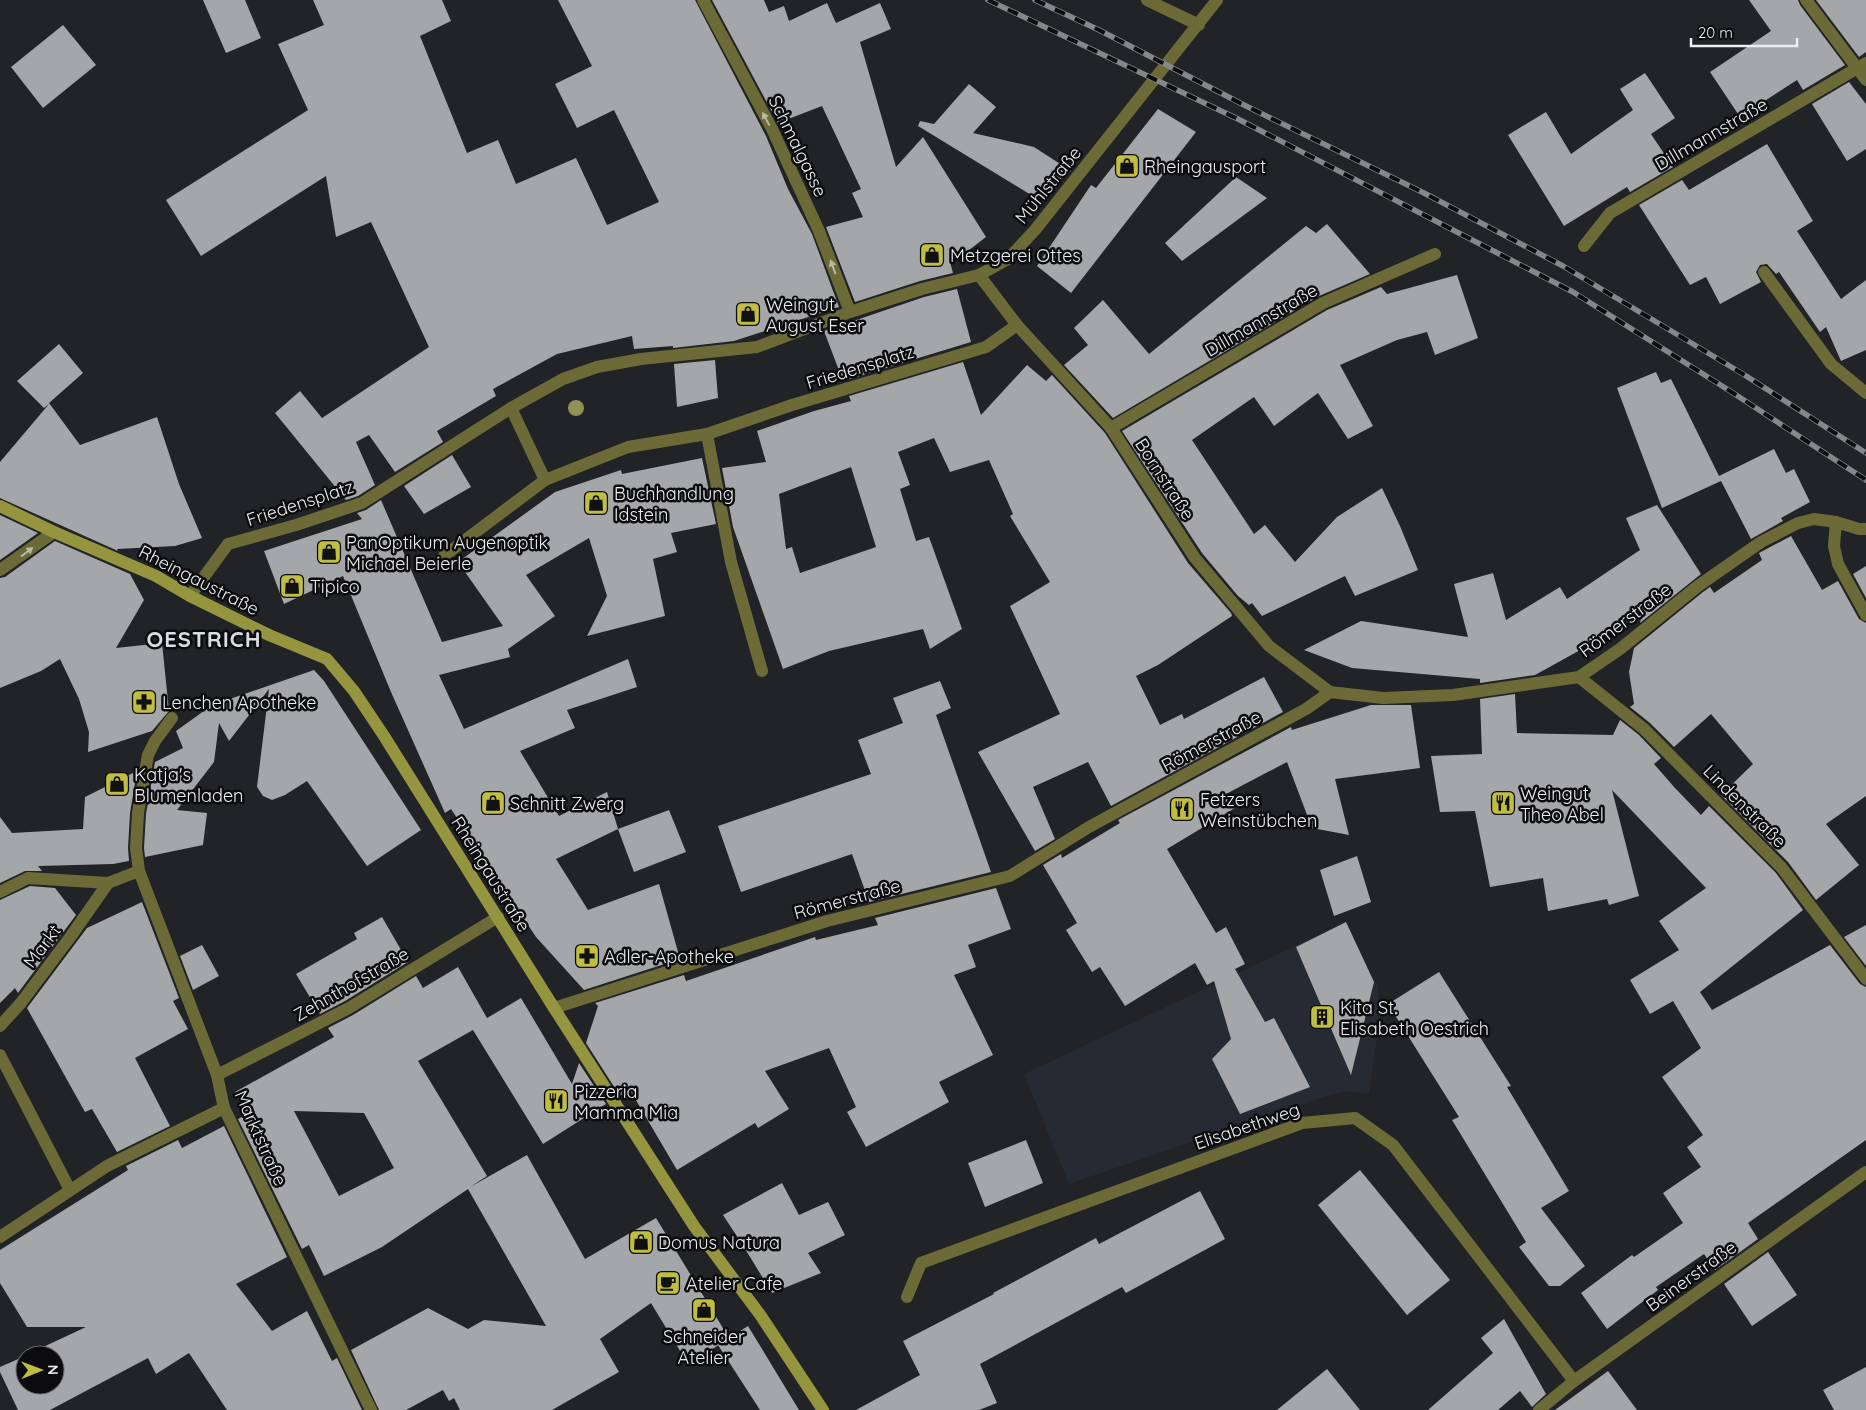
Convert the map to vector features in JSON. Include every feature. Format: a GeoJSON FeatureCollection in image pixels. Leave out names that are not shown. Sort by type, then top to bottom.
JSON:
{"type":"FeatureCollection","features":[{"type":"Feature","properties":{"kind":"main road","name":"Rheingaustraße"},"geometry":{"type":"LineString","coordinates":[[0,506],[54,532],[156,576],[190,596],[269,635],[327,659],[354,691],[384,736],[554,1008],[694,1226],[761,1316],[823,1410]]}},
{"type":"Feature","properties":{"kind":"street","name":"Schmalgasse"},"geometry":{"type":"LineString","coordinates":[[703,0],[772,129],[820,231],[850,312]]}},
{"type":"Feature","properties":{"kind":"street"},"geometry":{"type":"LineString","coordinates":[[1147,0],[1199,24]]}},
{"type":"Feature","properties":{"kind":"street","name":"Mühlstraße"},"geometry":{"type":"LineString","coordinates":[[850,312],[922,289],[978,275],[1008,259],[1035,230],[1218,0]]}},
{"type":"Feature","properties":{"kind":"street"},"geometry":{"type":"LineString","coordinates":[[1806,0],[1862,66],[1866,80]]}},
{"type":"Feature","properties":{"kind":"street","name":"Dillmannstraße"},"geometry":{"type":"LineString","coordinates":[[1584,246],[1610,213],[1862,66]]}},
{"type":"Feature","properties":{"kind":"street","name":"Dillmannstraße"},"geometry":{"type":"LineString","coordinates":[[1111,428],[1323,303],[1435,254]]}},
{"type":"Feature","properties":{"kind":"street"},"geometry":{"type":"LineString","coordinates":[[1764,272],[1831,364],[1866,393]]}},
{"type":"Feature","properties":{"kind":"street","name":"Bornstraße"},"geometry":{"type":"LineString","coordinates":[[978,275],[1017,325],[1111,428],[1195,558],[1268,646],[1330,692]]}},
{"type":"Feature","properties":{"kind":"street","name":"Friedensplatz"},"geometry":{"type":"LineString","coordinates":[[190,596],[228,544],[296,525],[362,503],[511,408],[563,379],[597,367],[642,359],[757,347],[850,312]]}},
{"type":"Feature","properties":{"kind":"street","name":"Friedensplatz"},"geometry":{"type":"LineString","coordinates":[[444,556],[545,480],[628,447],[707,434],[792,405],[986,347],[1017,325]]}},
{"type":"Feature","properties":{"kind":"street"},"geometry":{"type":"LineString","coordinates":[[511,408],[545,480]]}},
{"type":"Feature","properties":{"kind":"street"},"geometry":{"type":"LineString","coordinates":[[707,434],[731,562],[762,671]]}},
{"type":"Feature","properties":{"kind":"street","name":"Römerstraße"},"geometry":{"type":"LineString","coordinates":[[554,1008],[827,921],[1010,876],[1089,827],[1306,710],[1330,692],[1384,698],[1452,696],[1579,677],[1620,649],[1698,586],[1761,542],[1798,523],[1814,519],[1866,529]]}},
{"type":"Feature","properties":{"kind":"street"},"geometry":{"type":"LineString","coordinates":[[1836,522],[1834,546],[1838,564],[1866,615]]}},
{"type":"Feature","properties":{"kind":"street"},"geometry":{"type":"LineString","coordinates":[[0,570],[54,532]]}},
{"type":"Feature","properties":{"kind":"street","name":"Lindenstraße"},"geometry":{"type":"LineString","coordinates":[[1579,677],[1644,729],[1782,868],[1866,978]]}},
{"type":"Feature","properties":{"kind":"street","name":"Marktstraße"},"geometry":{"type":"LineString","coordinates":[[172,718],[155,741],[148,755],[138,813],[136,848],[139,872],[218,1075],[224,1108],[371,1410]]}},
{"type":"Feature","properties":{"kind":"street"},"geometry":{"type":"LineString","coordinates":[[0,892],[28,878],[108,883],[139,872]]}},
{"type":"Feature","properties":{"kind":"street","name":"Markt"},"geometry":{"type":"LineString","coordinates":[[0,1026],[20,1004],[72,936],[108,883]]}},
{"type":"Feature","properties":{"kind":"street","name":"Zehnthofstraße"},"geometry":{"type":"LineString","coordinates":[[218,1075],[349,1008],[498,917]]}},
{"type":"Feature","properties":{"kind":"street"},"geometry":{"type":"LineString","coordinates":[[0,1055],[70,1190]]}},
{"type":"Feature","properties":{"kind":"street"},"geometry":{"type":"LineString","coordinates":[[0,1237],[107,1166],[224,1108]]}},
{"type":"Feature","properties":{"kind":"street","name":"Elisabethweg"},"geometry":{"type":"LineString","coordinates":[[907,1297],[921,1263],[1302,1123],[1355,1118],[1393,1145],[1574,1380]]}},
{"type":"Feature","properties":{"kind":"street","name":"Beinerstraße"},"geometry":{"type":"LineString","coordinates":[[1538,1410],[1574,1380],[1866,1172]]}},
{"type":"Feature","properties":{"kind":"shaded area"},"geometry":{"type":"Polygon","coordinates":[[[1346,922],[1378,987],[1380,1018],[1369,1094],[1346,1091],[1320,1098],[1069,1184],[1024,1074],[1346,922]]]}},
{"type":"Feature","properties":{"kind":"building"},"geometry":{"type":"Polygon","coordinates":[[[203,0],[245,0],[261,38],[226,53],[203,0]]]}},
{"type":"Feature","properties":{"kind":"building"},"geometry":{"type":"Polygon","coordinates":[[[313,0],[442,0],[451,21],[420,36],[467,153],[498,140],[516,184],[576,158],[607,225],[659,202],[614,110],[577,128],[555,84],[592,66],[558,0],[695,0],[766,136],[788,189],[812,234],[839,307],[734,341],[673,348],[673,346],[634,349],[632,336],[557,354],[493,389],[496,396],[437,431],[443,442],[395,472],[369,435],[356,442],[375,485],[358,496],[346,500],[275,413],[300,391],[322,418],[429,347],[371,222],[336,237],[326,176],[201,256],[166,200],[308,110],[278,44],[324,25],[313,0]]]}},
{"type":"Feature","properties":{"kind":"building"},"geometry":{"type":"Polygon","coordinates":[[[712,0],[764,0],[769,12],[784,6],[789,21],[827,3],[836,23],[880,3],[891,29],[860,42],[896,167],[923,137],[986,237],[960,257],[950,262],[953,273],[920,281],[855,302],[826,227],[863,217],[852,193],[861,189],[822,106],[778,123],[712,0]]]}},
{"type":"Feature","properties":{"kind":"building"},"geometry":{"type":"Polygon","coordinates":[[[1749,0],[1798,0],[1845,65],[1803,90],[1797,80],[1740,117],[1710,72],[1771,31],[1749,0]]]}},
{"type":"Feature","properties":{"kind":"building"},"geometry":{"type":"Polygon","coordinates":[[[1816,0],[1866,0],[1866,52],[1859,57],[1816,0]]]}},
{"type":"Feature","properties":{"kind":"building"},"geometry":{"type":"Polygon","coordinates":[[[63,25],[96,65],[43,108],[11,67],[63,25]]]}},
{"type":"Feature","properties":{"kind":"building"},"geometry":{"type":"Polygon","coordinates":[[[1645,73],[1675,118],[1651,134],[1673,167],[1630,192],[1627,187],[1564,226],[1508,135],[1546,112],[1571,154],[1633,110],[1620,89],[1645,73]]]}},
{"type":"Feature","properties":{"kind":"building"},"geometry":{"type":"Polygon","coordinates":[[[1849,82],[1866,104],[1866,149],[1847,161],[1812,104],[1849,82]]]}},
{"type":"Feature","properties":{"kind":"building"},"geometry":{"type":"Polygon","coordinates":[[[969,84],[996,107],[973,133],[1034,147],[1071,171],[1036,198],[918,126],[920,121],[934,124],[969,84]]]}},
{"type":"Feature","properties":{"kind":"building"},"geometry":{"type":"Polygon","coordinates":[[[1158,109],[1196,132],[1071,293],[1037,266],[1091,185],[1096,188],[1158,109]]]}},
{"type":"Feature","properties":{"kind":"building"},"geometry":{"type":"Polygon","coordinates":[[[1767,144],[1813,221],[1797,231],[1841,299],[1866,280],[1866,350],[1841,361],[1826,327],[1820,332],[1779,272],[1776,274],[1767,264],[1760,265],[1756,272],[1761,282],[1720,304],[1706,277],[1690,285],[1639,205],[1682,180],[1689,190],[1767,144]]]}},
{"type":"Feature","properties":{"kind":"building"},"geometry":{"type":"Polygon","coordinates":[[[1236,177],[1267,198],[1182,261],[1165,243],[1236,177]]]}},
{"type":"Feature","properties":{"kind":"building"},"geometry":{"type":"Polygon","coordinates":[[[1327,224],[1370,274],[1319,296],[1113,418],[1064,365],[1088,345],[1074,328],[1103,300],[1149,354],[1306,226],[1316,233],[1327,224]]]}},
{"type":"Feature","properties":{"kind":"building"},"geometry":{"type":"Polygon","coordinates":[[[1457,275],[1478,338],[1435,355],[1427,332],[1397,340],[1340,365],[1373,426],[1348,439],[1318,393],[1274,426],[1254,397],[1192,440],[1254,534],[1265,525],[1295,562],[1337,517],[1382,488],[1418,570],[1355,596],[1345,576],[1262,616],[1252,603],[1249,605],[1238,596],[1202,553],[1122,431],[1327,310],[1381,287],[1387,294],[1457,275]]]}},
{"type":"Feature","properties":{"kind":"building"},"geometry":{"type":"Polygon","coordinates":[[[957,289],[971,342],[843,381],[824,331],[924,297],[957,289]]]}},
{"type":"Feature","properties":{"kind":"building"},"geometry":{"type":"Polygon","coordinates":[[[59,344],[83,373],[49,403],[80,445],[157,417],[179,484],[202,538],[175,546],[117,549],[118,551],[0,498],[0,462],[49,404],[44,408],[17,381],[59,344]]]}},
{"type":"Feature","properties":{"kind":"building"},"geometry":{"type":"Polygon","coordinates":[[[715,360],[718,398],[677,407],[674,364],[715,360]]]}},
{"type":"Feature","properties":{"kind":"building"},"geometry":{"type":"Polygon","coordinates":[[[963,362],[981,415],[1027,365],[1046,381],[1052,375],[1105,433],[1188,563],[1232,616],[1158,665],[1136,676],[1160,725],[1182,714],[1184,719],[1264,677],[1283,712],[1111,806],[1088,762],[1033,787],[1055,839],[1035,851],[978,752],[1060,714],[1010,606],[1050,582],[1010,516],[1013,514],[989,460],[950,472],[934,438],[898,452],[910,485],[900,489],[916,541],[929,537],[962,629],[930,649],[923,629],[829,651],[783,669],[733,527],[722,468],[766,462],[757,431],[814,411],[851,401],[849,396],[963,362]],[[851,467],[779,494],[786,549],[792,547],[800,573],[876,547],[851,467]]]}},
{"type":"Feature","properties":{"kind":"building"},"geometry":{"type":"Polygon","coordinates":[[[1656,372],[1661,383],[1671,379],[1719,476],[1774,449],[1786,473],[1794,469],[1810,502],[1781,518],[1783,521],[1751,539],[1721,481],[1662,508],[1617,388],[1656,372]]]}},
{"type":"Feature","properties":{"kind":"building"},"geometry":{"type":"Polygon","coordinates":[[[452,455],[471,487],[424,514],[404,486],[452,455]]]}},
{"type":"Feature","properties":{"kind":"building"},"geometry":{"type":"Polygon","coordinates":[[[702,458],[716,524],[671,533],[677,552],[653,559],[665,616],[587,636],[607,596],[589,538],[526,575],[555,616],[508,649],[510,657],[439,675],[464,729],[628,659],[637,687],[567,710],[575,728],[520,751],[559,816],[607,792],[618,829],[556,859],[588,910],[659,884],[680,959],[584,990],[536,937],[451,809],[445,813],[391,692],[343,576],[284,604],[264,551],[362,519],[357,513],[366,510],[381,500],[442,642],[503,626],[458,562],[555,492],[621,470],[622,474],[702,458]]]}},
{"type":"Feature","properties":{"kind":"building"},"geometry":{"type":"Polygon","coordinates":[[[1657,505],[1701,574],[1640,623],[1643,609],[1593,643],[1535,675],[1480,683],[1480,679],[1352,668],[1304,650],[1361,621],[1468,637],[1454,584],[1493,573],[1506,620],[1560,587],[1567,599],[1640,550],[1626,518],[1657,505]]]}},
{"type":"Feature","properties":{"kind":"building"},"geometry":{"type":"Polygon","coordinates":[[[0,515],[38,533],[0,560],[0,515]]]}},
{"type":"Feature","properties":{"kind":"building"},"geometry":{"type":"Polygon","coordinates":[[[1791,536],[1822,590],[1838,581],[1859,619],[1866,623],[1866,796],[1826,824],[1859,865],[1816,900],[1788,862],[1721,795],[1753,764],[1711,714],[1674,747],[1650,723],[1630,707],[1634,704],[1629,672],[1634,648],[1710,587],[1714,593],[1762,560],[1759,553],[1791,536]]]}},
{"type":"Feature","properties":{"kind":"building"},"geometry":{"type":"Polygon","coordinates":[[[55,541],[130,574],[144,600],[116,648],[162,643],[169,711],[152,731],[88,752],[89,732],[79,699],[60,659],[41,671],[0,688],[0,578],[5,577],[55,541]]]}},
{"type":"Feature","properties":{"kind":"building"},"geometry":{"type":"Polygon","coordinates":[[[1866,566],[1866,598],[1853,574],[1866,566]]]}},
{"type":"Feature","properties":{"kind":"building"},"geometry":{"type":"Polygon","coordinates":[[[314,670],[324,681],[421,830],[367,866],[307,781],[285,795],[272,800],[263,796],[257,787],[269,689],[229,741],[219,723],[214,762],[177,810],[207,813],[203,845],[145,857],[146,814],[155,762],[183,748],[176,731],[222,698],[221,702],[314,670]]]}},
{"type":"Feature","properties":{"kind":"building"},"geometry":{"type":"Polygon","coordinates":[[[940,681],[951,708],[936,715],[991,872],[869,902],[852,854],[741,892],[718,826],[871,774],[858,740],[903,723],[893,698],[940,681]]]}},
{"type":"Feature","properties":{"kind":"building"},"geometry":{"type":"Polygon","coordinates":[[[1515,694],[1517,733],[1613,735],[1620,720],[1639,735],[1661,758],[1654,764],[1701,815],[1709,806],[1776,873],[1803,910],[1700,992],[1712,1010],[1830,945],[1860,984],[1866,987],[1866,1140],[1748,1223],[1758,1239],[1715,1270],[1704,1254],[1656,1287],[1658,1290],[1607,1329],[1581,1293],[1632,1255],[1634,1257],[1683,1223],[1663,1193],[1701,1167],[1687,1147],[1703,1135],[1662,1077],[1701,1048],[1673,1001],[1650,1014],[1630,980],[1679,950],[1659,921],[1706,888],[1612,790],[1639,896],[1609,905],[1607,899],[1548,911],[1543,878],[1490,887],[1475,811],[1440,812],[1431,756],[1482,754],[1480,699],[1515,694]]]}},
{"type":"Feature","properties":{"kind":"building"},"geometry":{"type":"Polygon","coordinates":[[[1371,705],[1411,705],[1420,768],[1335,779],[1349,835],[1312,828],[1287,762],[1226,794],[1235,808],[1167,849],[1216,933],[1226,927],[1245,964],[1235,969],[1265,1022],[1274,1018],[1310,1087],[1240,1114],[1212,1059],[1231,1039],[1214,981],[1207,985],[1195,963],[1125,1006],[1100,967],[1092,972],[1066,930],[1077,923],[1043,865],[1061,854],[1062,858],[1120,823],[1118,820],[1291,727],[1292,730],[1371,705]]]}},
{"type":"Feature","properties":{"kind":"building"},"geometry":{"type":"Polygon","coordinates":[[[137,771],[130,813],[129,861],[113,864],[38,866],[42,871],[25,871],[0,883],[0,817],[12,833],[83,829],[85,797],[137,771]]]}},
{"type":"Feature","properties":{"kind":"building"},"geometry":{"type":"Polygon","coordinates":[[[669,810],[686,852],[634,872],[618,829],[669,810]]]}},
{"type":"Feature","properties":{"kind":"building"},"geometry":{"type":"Polygon","coordinates":[[[1357,856],[1371,902],[1334,916],[1320,870],[1357,856]]]}},
{"type":"Feature","properties":{"kind":"building"},"geometry":{"type":"Polygon","coordinates":[[[30,886],[55,888],[76,915],[18,993],[15,988],[0,1003],[0,900],[30,886]]]}},
{"type":"Feature","properties":{"kind":"building"},"geometry":{"type":"Polygon","coordinates":[[[996,888],[1011,929],[968,945],[976,967],[954,975],[993,1055],[939,1082],[949,1102],[866,1147],[847,1112],[856,1107],[829,1048],[765,1071],[789,1109],[758,1128],[755,1123],[677,1170],[630,1090],[620,1096],[586,1043],[598,1006],[595,1003],[684,975],[686,981],[815,937],[816,940],[878,925],[875,918],[996,888]]]}},
{"type":"Feature","properties":{"kind":"building"},"geometry":{"type":"Polygon","coordinates":[[[142,902],[179,998],[173,1001],[188,1029],[135,1058],[170,1126],[117,1152],[92,1109],[85,1112],[27,1008],[87,928],[142,902]]]}},
{"type":"Feature","properties":{"kind":"building"},"geometry":{"type":"Polygon","coordinates":[[[382,917],[408,962],[345,1001],[320,1014],[296,974],[357,939],[354,933],[382,917]]]}},
{"type":"Feature","properties":{"kind":"building"},"geometry":{"type":"Polygon","coordinates":[[[1346,922],[1374,982],[1351,1075],[1296,947],[1346,922]]]}},
{"type":"Feature","properties":{"kind":"building"},"geometry":{"type":"Polygon","coordinates":[[[1866,925],[1866,966],[1844,937],[1866,925]]]}},
{"type":"Feature","properties":{"kind":"building"},"geometry":{"type":"Polygon","coordinates":[[[202,945],[219,976],[193,990],[180,956],[202,945]]]}},
{"type":"Feature","properties":{"kind":"building"},"geometry":{"type":"Polygon","coordinates":[[[458,967],[487,1018],[521,998],[572,1084],[579,1063],[606,1104],[543,1144],[473,1030],[418,1061],[487,1176],[470,1187],[527,1155],[585,1259],[656,1218],[729,1338],[748,1326],[799,1410],[760,1410],[718,1345],[688,1364],[651,1303],[600,1339],[619,1372],[552,1410],[460,1410],[454,1398],[449,1401],[443,1390],[406,1410],[379,1410],[351,1350],[428,1308],[468,1329],[484,1320],[546,1326],[468,1189],[382,1247],[324,1276],[309,1245],[302,1249],[238,1119],[246,1115],[235,1092],[334,1037],[328,1028],[353,1015],[416,976],[423,988],[458,967]],[[294,1111],[339,1196],[394,1168],[364,1113],[294,1111]]]}},
{"type":"Feature","properties":{"kind":"building"},"geometry":{"type":"Polygon","coordinates":[[[1439,972],[1511,1086],[1507,1087],[1569,1191],[1541,1208],[1585,1266],[1560,1286],[1549,1286],[1519,1247],[1526,1242],[1452,1120],[1459,1117],[1388,1004],[1439,972]]]}},
{"type":"Feature","properties":{"kind":"building"},"geometry":{"type":"Polygon","coordinates":[[[224,1126],[287,1257],[236,1284],[272,1331],[307,1311],[332,1361],[337,1358],[362,1410],[227,1410],[189,1353],[156,1374],[148,1358],[50,1410],[18,1410],[0,1372],[0,1367],[15,1360],[15,1395],[65,1395],[65,1345],[47,1345],[86,1327],[27,1327],[0,1283],[0,1250],[128,1170],[126,1166],[178,1140],[182,1148],[224,1126]]]}},
{"type":"Feature","properties":{"kind":"building"},"geometry":{"type":"Polygon","coordinates":[[[1026,1140],[1043,1183],[985,1207],[968,1163],[1026,1140]]]}},
{"type":"Feature","properties":{"kind":"building"},"geometry":{"type":"Polygon","coordinates":[[[1360,1170],[1450,1280],[1407,1315],[1318,1205],[1360,1170]]]}},
{"type":"Feature","properties":{"kind":"building"},"geometry":{"type":"Polygon","coordinates":[[[782,1183],[799,1215],[828,1202],[845,1235],[808,1253],[821,1273],[772,1293],[723,1215],[782,1183]]]}},
{"type":"Feature","properties":{"kind":"building"},"geometry":{"type":"Polygon","coordinates":[[[1200,1191],[1225,1239],[1126,1293],[1122,1287],[980,1364],[997,1403],[979,1410],[856,1410],[920,1375],[903,1341],[1096,1238],[1099,1244],[1200,1191]]]}},
{"type":"Feature","properties":{"kind":"building"},"geometry":{"type":"Polygon","coordinates":[[[1768,1252],[1797,1295],[1752,1326],[1724,1284],[1768,1252]]]}},
{"type":"Feature","properties":{"kind":"building"},"geometry":{"type":"Polygon","coordinates":[[[1504,1319],[1546,1394],[1532,1407],[1520,1391],[1498,1410],[1428,1410],[1493,1353],[1481,1338],[1504,1319]]]}},
{"type":"Feature","properties":{"kind":"building"},"geometry":{"type":"Polygon","coordinates":[[[1866,1367],[1866,1410],[1834,1410],[1823,1390],[1866,1367]]]}},
{"type":"Feature","properties":{"kind":"building"},"geometry":{"type":"Polygon","coordinates":[[[1327,1369],[1360,1410],[1277,1410],[1327,1369]]]}},
{"type":"Feature","properties":{"kind":"building"},"geometry":{"type":"Polygon","coordinates":[[[1608,1371],[1637,1410],[1555,1410],[1608,1371]]]}},
{"type":"Feature","properties":{"kind":"railway"},"geometry":{"type":"LineString","coordinates":[[988,0],[1238,119],[1573,292],[1866,480]]}},
{"type":"Feature","properties":{"kind":"railway"},"geometry":{"type":"LineString","coordinates":[[1035,0],[1099,30],[1244,105],[1424,193],[1563,266],[1743,374],[1866,453]]}},
{"type":"Feature","properties":{"kind":"place","name":"Rheingausport"},"geometry":{"type":"Point","coordinates":[1127,166]}},
{"type":"Feature","properties":{"kind":"place","name":"Metzgerei Ottes"},"geometry":{"type":"Point","coordinates":[932,255]}},
{"type":"Feature","properties":{"kind":"place","name":"Weingut August Eser"},"geometry":{"type":"Point","coordinates":[748,314]}},
{"type":"Feature","properties":{"kind":"place","name":"Buchhandlung Idstein"},"geometry":{"type":"Point","coordinates":[596,503]}},
{"type":"Feature","properties":{"kind":"place","name":"PanOptikum Augenoptik Michael Beierle"},"geometry":{"type":"Point","coordinates":[329,552]}},
{"type":"Feature","properties":{"kind":"place","name":"Tipico"},"geometry":{"type":"Point","coordinates":[292,586]}},
{"type":"Feature","properties":{"kind":"place","name":"Lenchen Apotheke"},"geometry":{"type":"Point","coordinates":[144,702]}},
{"type":"Feature","properties":{"kind":"place","name":"Katja's Blumenladen"},"geometry":{"type":"Point","coordinates":[117,784]}},
{"type":"Feature","properties":{"kind":"place","name":"Schnitt Zwerg"},"geometry":{"type":"Point","coordinates":[493,803]}},
{"type":"Feature","properties":{"kind":"place","name":"Weingut Theo Abel"},"geometry":{"type":"Point","coordinates":[1503,803]}},
{"type":"Feature","properties":{"kind":"place","name":"Fetzers Weinstübchen"},"geometry":{"type":"Point","coordinates":[1182,809]}},
{"type":"Feature","properties":{"kind":"place","name":"Adler-Apotheke"},"geometry":{"type":"Point","coordinates":[587,956]}},
{"type":"Feature","properties":{"kind":"place","name":"Kita St. Elisabeth Oestrich"},"geometry":{"type":"Point","coordinates":[1322,1017]}},
{"type":"Feature","properties":{"kind":"place","name":"Pizzeria Mamma Mia"},"geometry":{"type":"Point","coordinates":[556,1101]}},
{"type":"Feature","properties":{"kind":"place","name":"Domus Natura"},"geometry":{"type":"Point","coordinates":[641,1242]}},
{"type":"Feature","properties":{"kind":"place","name":"Atelier Cafe"},"geometry":{"type":"Point","coordinates":[668,1283]}},
{"type":"Feature","properties":{"kind":"place","name":"Schneider Atelier"},"geometry":{"type":"Point","coordinates":[704,1310]}},
{"type":"Feature","properties":{"kind":"district","name":"OESTRICH"},"geometry":{"type":"Point","coordinates":[204,639]}}]}
